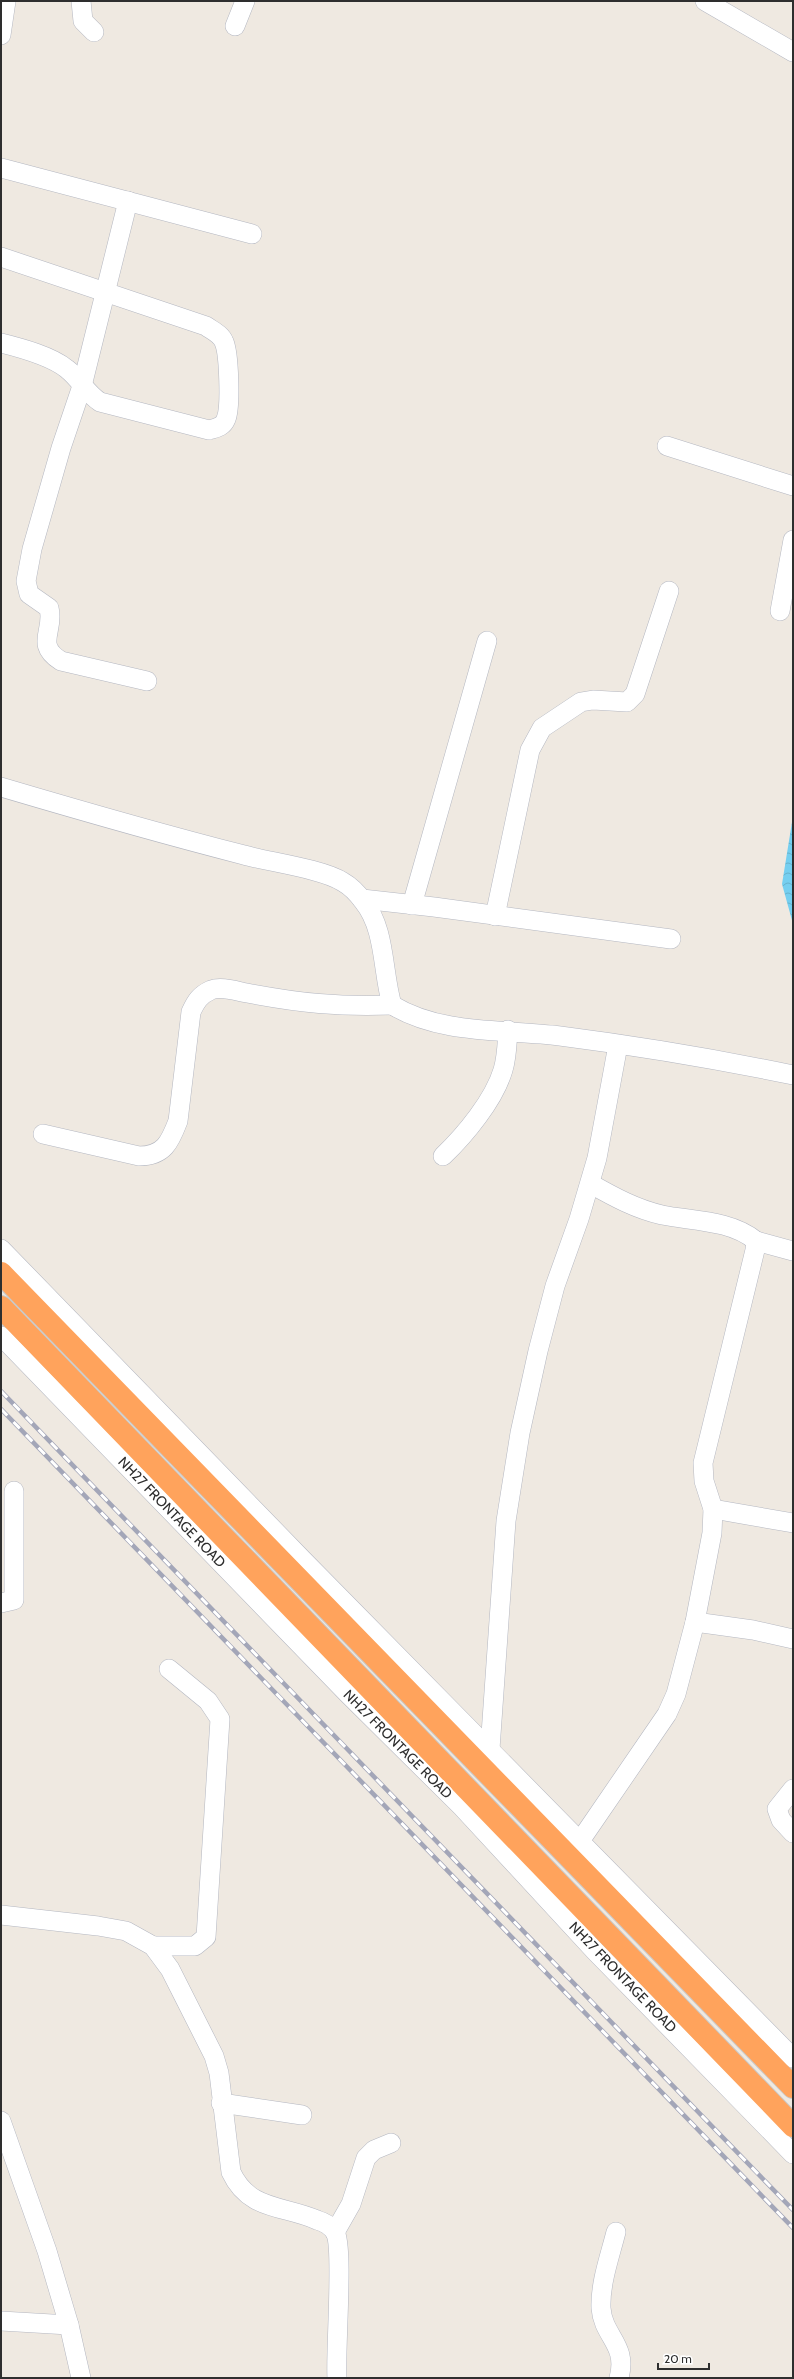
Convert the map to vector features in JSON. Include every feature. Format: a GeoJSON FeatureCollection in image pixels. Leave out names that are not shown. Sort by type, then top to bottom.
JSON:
{"type":"FeatureCollection","features":[{"type":"Feature","properties":{"kind":"highway"},"geometry":{"type":"LineString","coordinates":[[1,1272],[793,2087]]}},
{"type":"Feature","properties":{"kind":"highway"},"geometry":{"type":"LineString","coordinates":[[1,1307],[793,2126]]}},
{"type":"Feature","properties":{"kind":"street"},"geometry":{"type":"LineString","coordinates":[[1,35],[6,1]]}},
{"type":"Feature","properties":{"kind":"street"},"geometry":{"type":"LineString","coordinates":[[81,1],[83,22],[94,32]]}},
{"type":"Feature","properties":{"kind":"street"},"geometry":{"type":"LineString","coordinates":[[235,26],[245,1]]}},
{"type":"Feature","properties":{"kind":"street"},"geometry":{"type":"LineString","coordinates":[[705,1],[793,52]]}},
{"type":"Feature","properties":{"kind":"street"},"geometry":{"type":"LineString","coordinates":[[1,168],[252,234]]}},
{"type":"Feature","properties":{"kind":"street"},"geometry":{"type":"LineString","coordinates":[[128,201],[82,386],[61,448],[32,549],[26,581],[29,594],[49,608],[51,616],[45,642],[51,655],[61,661],[147,681]]}},
{"type":"Feature","properties":{"kind":"street"},"geometry":{"type":"LineString","coordinates":[[1,257],[106,294],[206,326],[219,334],[225,343],[227,358],[229,398],[226,419],[220,427],[209,430],[100,402],[89,394],[66,368],[52,360],[1,343]]}},
{"type":"Feature","properties":{"kind":"street"},"geometry":{"type":"LineString","coordinates":[[667,446],[793,486]]}},
{"type":"Feature","properties":{"kind":"street"},"geometry":{"type":"LineString","coordinates":[[780,611],[793,540]]}},
{"type":"Feature","properties":{"kind":"street"},"geometry":{"type":"LineString","coordinates":[[495,916],[530,750],[536,738],[542,728],[581,702],[593,700],[627,702],[635,694],[669,591]]}},
{"type":"Feature","properties":{"kind":"street"},"geometry":{"type":"LineString","coordinates":[[412,904],[487,641]]}},
{"type":"Feature","properties":{"kind":"street"},"geometry":{"type":"LineString","coordinates":[[1,787],[103,818],[321,874],[343,882],[362,899],[372,912],[378,932],[386,984],[392,1005]]}},
{"type":"Feature","properties":{"kind":"street"},"geometry":{"type":"LineString","coordinates":[[362,899],[412,904],[671,939]]}},
{"type":"Feature","properties":{"kind":"street"},"geometry":{"type":"LineString","coordinates":[[43,1134],[139,1156],[152,1156],[164,1148],[172,1137],[178,1121],[191,1012],[197,999],[212,990],[228,989],[321,1006],[348,1007],[392,1005],[406,1013],[426,1020],[445,1024],[508,1030],[618,1045],[732,1062],[793,1075]]}},
{"type":"Feature","properties":{"kind":"street"},"geometry":{"type":"LineString","coordinates":[[443,1156],[471,1126],[498,1083],[506,1057],[508,1030]]}},
{"type":"Feature","properties":{"kind":"street"},"geometry":{"type":"LineString","coordinates":[[490,1749],[506,1521],[520,1433],[538,1351],[555,1286],[591,1184],[618,1045]]}},
{"type":"Feature","properties":{"kind":"street"},"geometry":{"type":"LineString","coordinates":[[591,1184],[628,1204],[662,1215],[695,1219],[737,1230],[756,1241],[793,1251]]}},
{"type":"Feature","properties":{"kind":"street"},"geometry":{"type":"LineString","coordinates":[[580,1841],[667,1714],[683,1674],[711,1540],[713,1509],[704,1481],[703,1463],[756,1250],[756,1241]]}},
{"type":"Feature","properties":{"kind":"street"},"geometry":{"type":"LineString","coordinates":[[1,1249],[302,1559],[793,2058]]}},
{"type":"Feature","properties":{"kind":"street","name":"NH27 FRONTAGE ROAD"},"geometry":{"type":"LineString","coordinates":[[1,1336],[348,1694],[462,1807],[594,1950],[793,2154]]}},
{"type":"Feature","properties":{"kind":"street"},"geometry":{"type":"LineString","coordinates":[[1,1603],[14,1600],[14,1491]]}},
{"type":"Feature","properties":{"kind":"street"},"geometry":{"type":"LineString","coordinates":[[713,1509],[793,1523]]}},
{"type":"Feature","properties":{"kind":"street"},"geometry":{"type":"LineString","coordinates":[[695,1622],[753,1630],[793,1639]]}},
{"type":"Feature","properties":{"kind":"street"},"geometry":{"type":"LineString","coordinates":[[153,1946],[195,1946],[206,1937],[220,1719],[208,1701],[169,1669]]}},
{"type":"Feature","properties":{"kind":"street"},"geometry":{"type":"LineString","coordinates":[[793,1789],[777,1809],[781,1820],[793,1833]]}},
{"type":"Feature","properties":{"kind":"street"},"geometry":{"type":"LineString","coordinates":[[1,1915],[70,1922],[112,1929],[132,1934],[153,1946],[170,1969],[214,2056],[219,2073],[221,2103],[231,2172],[240,2189],[253,2199],[267,2205],[306,2215],[325,2223],[335,2232]]}},
{"type":"Feature","properties":{"kind":"street"},"geometry":{"type":"LineString","coordinates":[[221,2103],[302,2115]]}},
{"type":"Feature","properties":{"kind":"street"},"geometry":{"type":"LineString","coordinates":[[1,2121],[47,2251],[69,2325],[80,2378]]}},
{"type":"Feature","properties":{"kind":"street"},"geometry":{"type":"LineString","coordinates":[[337,2378],[336,2344],[340,2267],[335,2232],[351,2204],[366,2158],[374,2150],[391,2143]]}},
{"type":"Feature","properties":{"kind":"street"},"geometry":{"type":"LineString","coordinates":[[616,2232],[602,2294],[601,2309],[605,2322],[622,2358],[619,2378]]}},
{"type":"Feature","properties":{"kind":"street"},"geometry":{"type":"LineString","coordinates":[[1,2321],[69,2325]]}},
{"type":"Feature","properties":{"kind":"water"},"geometry":{"type":"Polygon","coordinates":[[[793,816],[793,924],[782,884],[793,816]]]}},
{"type":"Feature","properties":{"kind":"railway"},"geometry":{"type":"LineString","coordinates":[[1,1391],[793,2210]]}},
{"type":"Feature","properties":{"kind":"railway"},"geometry":{"type":"LineString","coordinates":[[1,1409],[793,2228]]}}]}
